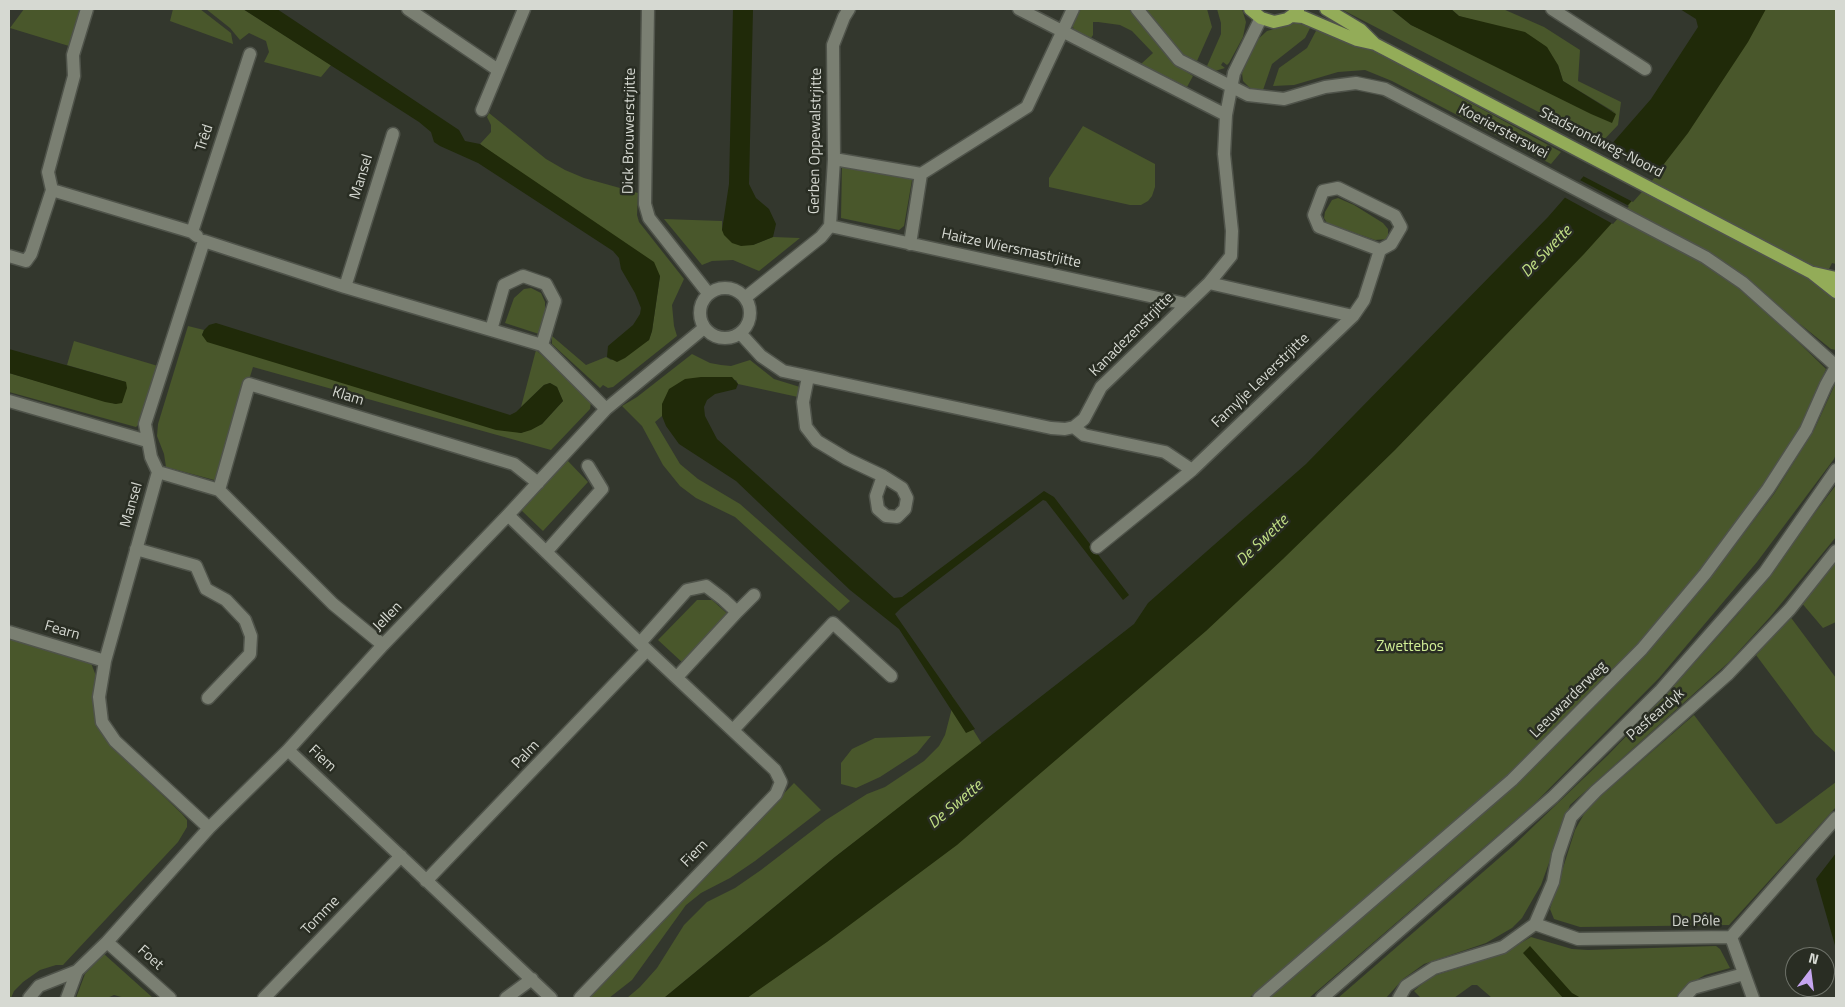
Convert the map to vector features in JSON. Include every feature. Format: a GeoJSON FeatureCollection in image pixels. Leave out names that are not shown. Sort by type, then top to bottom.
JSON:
{"type":"FeatureCollection","features":[{"type":"Feature","properties":{"kind":"main road"},"geometry":{"type":"LineString","coordinates":[[1250,9],[1261,18],[1274,22],[1296,12]]}},
{"type":"Feature","properties":{"kind":"main road","name":"Stadsrondweg-Noord"},"geometry":{"type":"LineString","coordinates":[[1326,9],[1361,30],[1375,44]]}},
{"type":"Feature","properties":{"kind":"main road","name":"Stadsrondweg-Noord"},"geometry":{"type":"LineString","coordinates":[[1296,12],[1303,17],[1375,44],[1812,272],[1836,292]]}},
{"type":"Feature","properties":{"kind":"main road","name":"Stadsrondweg-Noord"},"geometry":{"type":"LineString","coordinates":[[1812,272],[1836,278]]}},
{"type":"Feature","properties":{"kind":"street"},"geometry":{"type":"LineString","coordinates":[[9,256],[26,261],[31,254],[52,190],[48,172],[74,76],[73,54],[88,9]]}},
{"type":"Feature","properties":{"kind":"street"},"geometry":{"type":"LineString","coordinates":[[408,9],[498,70]]}},
{"type":"Feature","properties":{"kind":"street"},"geometry":{"type":"LineString","coordinates":[[482,110],[524,9]]}},
{"type":"Feature","properties":{"kind":"street","name":"Dick Brouwerstrjitte"},"geometry":{"type":"LineString","coordinates":[[648,9],[645,204],[649,218],[708,293]]}},
{"type":"Feature","properties":{"kind":"street","name":"Gerben Oppewalstrjitte"},"geometry":{"type":"LineString","coordinates":[[746,298],[821,237],[830,226],[834,159],[833,45],[849,9]]}},
{"type":"Feature","properties":{"kind":"street"},"geometry":{"type":"LineString","coordinates":[[1019,9],[1226,115]]}},
{"type":"Feature","properties":{"kind":"street"},"geometry":{"type":"LineString","coordinates":[[834,159],[921,174],[1027,107],[1073,9]]}},
{"type":"Feature","properties":{"kind":"street","name":"Koeriersterswei"},"geometry":{"type":"LineString","coordinates":[[1137,9],[1179,60],[1248,95],[1284,99],[1342,84],[1370,85],[1385,89],[1705,257],[1732,275],[1836,367]]}},
{"type":"Feature","properties":{"kind":"street"},"geometry":{"type":"LineString","coordinates":[[1552,9],[1645,68]]}},
{"type":"Feature","properties":{"kind":"street","name":"Kanadezenstrjitte"},"geometry":{"type":"LineString","coordinates":[[1074,427],[1084,419],[1101,386],[1228,263],[1233,246],[1224,154],[1226,115],[1231,88],[1240,58],[1261,18]]}},
{"type":"Feature","properties":{"kind":"street","name":"Trêd"},"geometry":{"type":"LineString","coordinates":[[192,232],[250,54]]}},
{"type":"Feature","properties":{"kind":"street","name":"Mansel"},"geometry":{"type":"LineString","coordinates":[[345,287],[393,134]]}},
{"type":"Feature","properties":{"kind":"street"},"geometry":{"type":"LineString","coordinates":[[910,244],[921,174]]}},
{"type":"Feature","properties":{"kind":"street","name":"Famylje Leverstrjitte"},"geometry":{"type":"LineString","coordinates":[[1097,546],[1192,470],[1353,316],[1364,300],[1380,250],[1391,244],[1401,227],[1395,216],[1338,188],[1323,191],[1314,215],[1319,227],[1380,250]]}},
{"type":"Feature","properties":{"kind":"street"},"geometry":{"type":"LineString","coordinates":[[52,190],[192,232],[204,241],[345,287],[542,345],[606,409]]}},
{"type":"Feature","properties":{"kind":"street","name":"Haitze Wiersmastrjitte"},"geometry":{"type":"LineString","coordinates":[[830,226],[1186,304]]}},
{"type":"Feature","properties":{"kind":"street","name":"Mansel"},"geometry":{"type":"LineString","coordinates":[[204,241],[145,424],[147,441],[158,472],[105,661],[99,697],[102,722],[115,742],[209,828]]}},
{"type":"Feature","properties":{"kind":"street"},"geometry":{"type":"LineString","coordinates":[[491,330],[504,285],[523,276],[546,284],[555,301],[542,345]]}},
{"type":"Feature","properties":{"kind":"street"},"geometry":{"type":"LineString","coordinates":[[1209,283],[1353,316]]}},
{"type":"Feature","properties":{"kind":"street"},"geometry":{"type":"LineString","coordinates":[[728,287],[738,290],[746,298],[750,306],[751,316],[747,326],[740,333],[731,338],[721,338],[704,328],[700,319],[700,310],[702,300],[708,293],[718,288],[728,287]]}},
{"type":"Feature","properties":{"kind":"street","name":"Jellen"},"geometry":{"type":"LineString","coordinates":[[77,971],[107,942],[209,828],[288,750],[383,645],[508,515],[606,409],[704,328]]}},
{"type":"Feature","properties":{"kind":"street"},"geometry":{"type":"LineString","coordinates":[[740,333],[771,364],[783,371],[1051,428],[1065,429],[1074,427],[1084,435],[1165,452],[1192,470]]}},
{"type":"Feature","properties":{"kind":"street","name":"Leeuwarderweg"},"geometry":{"type":"LineString","coordinates":[[1259,998],[1512,780],[1642,649],[1705,574],[1768,490],[1806,430],[1836,367]]}},
{"type":"Feature","properties":{"kind":"street"},"geometry":{"type":"LineString","coordinates":[[808,377],[803,402],[806,427],[817,441],[846,459],[883,476]]}},
{"type":"Feature","properties":{"kind":"street","name":"Klam"},"geometry":{"type":"LineString","coordinates":[[219,490],[249,384],[514,464],[538,483]]}},
{"type":"Feature","properties":{"kind":"street"},"geometry":{"type":"LineString","coordinates":[[9,401],[147,441]]}},
{"type":"Feature","properties":{"kind":"street"},"geometry":{"type":"LineString","coordinates":[[546,552],[602,489],[588,466]]}},
{"type":"Feature","properties":{"kind":"street"},"geometry":{"type":"LineString","coordinates":[[1322,998],[1553,797],[1661,690],[1766,572],[1836,470]]}},
{"type":"Feature","properties":{"kind":"street"},"geometry":{"type":"LineString","coordinates":[[158,472],[219,490],[333,604],[383,645]]}},
{"type":"Feature","properties":{"kind":"street","name":"Fiem"},"geometry":{"type":"LineString","coordinates":[[508,515],[644,647],[775,770],[781,782],[776,794],[580,998]]}},
{"type":"Feature","properties":{"kind":"street"},"geometry":{"type":"LineString","coordinates":[[136,549],[196,566],[206,589],[226,600],[245,620],[251,636],[250,654],[208,698]]}},
{"type":"Feature","properties":{"kind":"street","name":"Pasfeardyk"},"geometry":{"type":"LineString","coordinates":[[1535,924],[1553,882],[1558,855],[1571,817],[1596,790],[1727,675],[1790,610],[1836,551]]}},
{"type":"Feature","properties":{"kind":"street"},"geometry":{"type":"LineString","coordinates":[[644,647],[687,590],[706,586],[737,612]]}},
{"type":"Feature","properties":{"kind":"street"},"geometry":{"type":"LineString","coordinates":[[677,677],[754,595]]}},
{"type":"Feature","properties":{"kind":"street"},"geometry":{"type":"LineString","coordinates":[[733,730],[833,623],[891,676]]}},
{"type":"Feature","properties":{"kind":"street","name":"Fearn"},"geometry":{"type":"LineString","coordinates":[[9,632],[105,661]]}},
{"type":"Feature","properties":{"kind":"street","name":"Palm"},"geometry":{"type":"LineString","coordinates":[[426,880],[644,647]]}},
{"type":"Feature","properties":{"kind":"street","name":"Fiem"},"geometry":{"type":"LineString","coordinates":[[288,750],[551,998]]}},
{"type":"Feature","properties":{"kind":"street","name":"De Pôle"},"geometry":{"type":"LineString","coordinates":[[1535,924],[1578,939],[1731,938],[1836,818]]}},
{"type":"Feature","properties":{"kind":"street","name":"Tomme"},"geometry":{"type":"LineString","coordinates":[[264,998],[401,856]]}},
{"type":"Feature","properties":{"kind":"street"},"geometry":{"type":"LineString","coordinates":[[1399,998],[1406,986],[1434,968],[1504,947],[1535,924]]}},
{"type":"Feature","properties":{"kind":"street"},"geometry":{"type":"LineString","coordinates":[[1731,938],[1752,998]]}},
{"type":"Feature","properties":{"kind":"street","name":"Foet"},"geometry":{"type":"LineString","coordinates":[[107,942],[170,998]]}},
{"type":"Feature","properties":{"kind":"street"},"geometry":{"type":"LineString","coordinates":[[28,998],[39,986],[77,971]]}},
{"type":"Feature","properties":{"kind":"street"},"geometry":{"type":"LineString","coordinates":[[66,998],[77,971]]}},
{"type":"Feature","properties":{"kind":"street"},"geometry":{"type":"LineString","coordinates":[[1684,998],[1694,988],[1744,974]]}},
{"type":"Feature","properties":{"kind":"street"},"geometry":{"type":"LineString","coordinates":[[506,998],[532,980]]}},
{"type":"Feature","properties":{"kind":"green space"},"geometry":{"type":"Polygon","coordinates":[[[24,9],[80,9],[69,46],[10,28],[24,9]]]}},
{"type":"Feature","properties":{"kind":"green space"},"geometry":{"type":"Polygon","coordinates":[[[173,9],[200,9],[231,33],[233,44],[170,21],[173,9]]]}},
{"type":"Feature","properties":{"kind":"green space"},"geometry":{"type":"Polygon","coordinates":[[[206,9],[243,9],[331,65],[321,77],[264,62],[269,52],[266,41],[249,33],[240,40],[230,28],[206,9]]]}},
{"type":"Feature","properties":{"kind":"green space"},"geometry":{"type":"Polygon","coordinates":[[[1081,9],[1129,9],[1176,65],[1193,76],[1187,87],[1141,64],[1153,53],[1132,31],[1120,25],[1098,22],[1093,22],[1093,35],[1091,38],[1074,30],[1072,24],[1081,9]]]}},
{"type":"Feature","properties":{"kind":"green space"},"geometry":{"type":"Polygon","coordinates":[[[1146,9],[1207,9],[1212,27],[1197,61],[1184,55],[1146,9]]]}},
{"type":"Feature","properties":{"kind":"green space"},"geometry":{"type":"Polygon","coordinates":[[[1217,9],[1242,9],[1246,22],[1243,37],[1229,63],[1227,65],[1223,62],[1221,65],[1225,68],[1215,71],[1207,66],[1221,34],[1221,23],[1217,9]]]}},
{"type":"Feature","properties":{"kind":"green space"},"geometry":{"type":"Polygon","coordinates":[[[1341,9],[1391,9],[1411,25],[1616,113],[1563,81],[1558,65],[1476,21],[1459,16],[1451,9],[1503,9],[1544,27],[1580,50],[1578,81],[1621,102],[1618,125],[1600,144],[1341,9]]]}},
{"type":"Feature","properties":{"kind":"green space","name":"Zwettebos"},"geometry":{"type":"Polygon","coordinates":[[[1760,9],[1836,9],[1836,264],[1832,263],[1820,287],[1836,296],[1836,350],[1831,349],[1800,324],[1793,337],[1826,369],[1803,427],[1765,487],[1701,572],[1621,664],[1520,765],[1249,998],[747,998],[936,848],[1760,9]]]}},
{"type":"Feature","properties":{"kind":"green space"},"geometry":{"type":"Polygon","coordinates":[[[1295,23],[1311,26],[1305,38],[1272,64],[1263,90],[1250,88],[1243,81],[1242,73],[1256,41],[1267,31],[1295,23]]]}},
{"type":"Feature","properties":{"kind":"green space"},"geometry":{"type":"Polygon","coordinates":[[[1317,29],[1384,56],[1561,152],[1551,164],[1392,81],[1365,70],[1338,72],[1294,85],[1273,86],[1279,68],[1307,48],[1317,29]]]}},
{"type":"Feature","properties":{"kind":"green space"},"geometry":{"type":"Polygon","coordinates":[[[489,113],[546,159],[565,170],[584,178],[638,193],[637,215],[639,222],[684,279],[672,305],[677,336],[613,387],[608,388],[603,385],[600,388],[552,344],[552,336],[586,365],[606,357],[611,360],[649,340],[660,276],[480,144],[491,132],[491,125],[487,117],[489,113]]]}},
{"type":"Feature","properties":{"kind":"green space"},"geometry":{"type":"Polygon","coordinates":[[[1083,126],[1155,164],[1155,187],[1148,201],[1141,205],[1130,205],[1049,187],[1049,178],[1083,126]]]}},
{"type":"Feature","properties":{"kind":"green space"},"geometry":{"type":"Polygon","coordinates":[[[842,165],[909,177],[912,180],[904,226],[899,230],[841,218],[842,165]]]}},
{"type":"Feature","properties":{"kind":"green space"},"geometry":{"type":"Polygon","coordinates":[[[1338,198],[1354,205],[1383,223],[1388,229],[1388,239],[1375,240],[1327,223],[1324,218],[1325,212],[1332,200],[1338,198]]]}},
{"type":"Feature","properties":{"kind":"green space"},"geometry":{"type":"Polygon","coordinates":[[[664,219],[722,221],[722,230],[753,245],[773,237],[800,238],[759,271],[733,260],[712,261],[702,265],[664,219]]]}},
{"type":"Feature","properties":{"kind":"green space"},"geometry":{"type":"Polygon","coordinates":[[[531,288],[541,293],[545,302],[545,313],[539,334],[505,323],[514,298],[524,289],[531,288]]]}},
{"type":"Feature","properties":{"kind":"green space"},"geometry":{"type":"Polygon","coordinates":[[[188,326],[204,330],[202,335],[521,433],[542,424],[563,401],[557,387],[550,383],[544,385],[521,407],[536,350],[586,394],[591,402],[590,409],[551,450],[253,367],[218,481],[166,467],[164,454],[157,436],[158,424],[188,326]]]}},
{"type":"Feature","properties":{"kind":"green space"},"geometry":{"type":"Polygon","coordinates":[[[74,341],[158,366],[141,422],[136,427],[9,392],[9,373],[116,404],[126,382],[67,365],[74,341]]]}},
{"type":"Feature","properties":{"kind":"green space"},"geometry":{"type":"Polygon","coordinates":[[[692,354],[710,363],[721,365],[731,366],[750,360],[774,379],[800,387],[798,397],[738,384],[736,380],[662,404],[662,416],[655,422],[680,464],[698,479],[740,504],[850,601],[839,611],[735,517],[696,498],[680,486],[663,465],[642,426],[622,406],[637,397],[692,354]]]}},
{"type":"Feature","properties":{"kind":"green space"},"geometry":{"type":"Polygon","coordinates":[[[1836,382],[1836,454],[1834,459],[1757,562],[1659,678],[1534,804],[1309,998],[1267,998],[1516,784],[1639,660],[1735,545],[1774,494],[1815,428],[1836,382]]]}},
{"type":"Feature","properties":{"kind":"green space"},"geometry":{"type":"Polygon","coordinates":[[[567,460],[588,482],[543,531],[521,510],[567,460]]]}},
{"type":"Feature","properties":{"kind":"green space"},"geometry":{"type":"Polygon","coordinates":[[[1836,485],[1836,537],[1770,617],[1729,662],[1570,805],[1541,885],[1522,918],[1512,928],[1486,943],[1424,964],[1403,979],[1386,998],[1338,998],[1513,846],[1608,755],[1663,698],[1738,614],[1836,485]]]}},
{"type":"Feature","properties":{"kind":"green space"},"geometry":{"type":"Polygon","coordinates":[[[1836,558],[1836,622],[1823,628],[1800,601],[1836,558]]]}},
{"type":"Feature","properties":{"kind":"green space"},"geometry":{"type":"Polygon","coordinates":[[[697,600],[712,600],[730,616],[684,664],[658,640],[697,600]]]}},
{"type":"Feature","properties":{"kind":"green space"},"geometry":{"type":"Polygon","coordinates":[[[1789,615],[1836,678],[1836,753],[1815,734],[1756,655],[1789,615]]]}},
{"type":"Feature","properties":{"kind":"green space"},"geometry":{"type":"Polygon","coordinates":[[[9,638],[91,663],[96,676],[94,702],[105,736],[116,750],[187,820],[187,827],[178,842],[63,965],[40,970],[23,982],[14,991],[11,998],[9,998],[9,638]]]}},
{"type":"Feature","properties":{"kind":"green space"},"geometry":{"type":"Polygon","coordinates":[[[952,696],[982,744],[835,857],[664,998],[627,998],[657,968],[684,925],[707,902],[735,888],[826,820],[867,794],[885,787],[924,761],[939,746],[945,735],[952,708],[952,696]]]}},
{"type":"Feature","properties":{"kind":"green space"},"geometry":{"type":"Polygon","coordinates":[[[1694,715],[1776,824],[1781,823],[1836,782],[1836,807],[1729,925],[1580,927],[1554,919],[1550,909],[1575,830],[1588,807],[1694,715]]]}},
{"type":"Feature","properties":{"kind":"green space"},"geometry":{"type":"Polygon","coordinates":[[[931,736],[917,753],[880,777],[856,788],[841,784],[841,763],[852,749],[875,738],[931,736]]]}},
{"type":"Feature","properties":{"kind":"green space"},"geometry":{"type":"Polygon","coordinates":[[[794,783],[821,810],[755,861],[730,878],[701,893],[686,905],[632,980],[609,998],[586,998],[794,783]]]}},
{"type":"Feature","properties":{"kind":"green space"},"geometry":{"type":"Polygon","coordinates":[[[1531,937],[1572,949],[1588,950],[1716,946],[1720,949],[1730,968],[1705,975],[1691,983],[1676,998],[1492,998],[1477,985],[1472,985],[1454,998],[1421,998],[1414,991],[1430,977],[1502,954],[1531,937]]]}},
{"type":"Feature","properties":{"kind":"green space"},"geometry":{"type":"Polygon","coordinates":[[[104,954],[153,998],[125,998],[114,995],[107,998],[76,998],[85,974],[104,954]]]}},
{"type":"Feature","properties":{"kind":"water"},"geometry":{"type":"Polygon","coordinates":[[[243,9],[277,9],[459,130],[465,141],[480,144],[654,262],[660,276],[649,340],[617,362],[607,357],[608,346],[633,325],[640,314],[641,308],[635,293],[621,269],[619,258],[613,251],[478,163],[440,146],[434,142],[431,132],[419,122],[243,9]]]}},
{"type":"Feature","properties":{"kind":"water"},"geometry":{"type":"Polygon","coordinates":[[[733,9],[753,9],[749,184],[756,198],[769,209],[776,224],[773,237],[753,245],[741,246],[732,243],[722,230],[729,184],[733,9]]]}},
{"type":"Feature","properties":{"kind":"water"},"geometry":{"type":"Polygon","coordinates":[[[1391,9],[1451,9],[1459,16],[1525,32],[1547,47],[1558,65],[1563,81],[1616,114],[1612,123],[1411,25],[1391,9]]]}},
{"type":"Feature","properties":{"kind":"water","name":"De Swette"},"geometry":{"type":"Polygon","coordinates":[[[1680,9],[1766,9],[1748,42],[1688,133],[1657,173],[1584,254],[1395,450],[1206,631],[957,845],[827,942],[747,998],[664,998],[835,857],[1134,624],[1148,603],[1306,464],[1548,217],[1651,99],[1698,27],[1696,19],[1680,9]]]}},
{"type":"Feature","properties":{"kind":"water"},"geometry":{"type":"Polygon","coordinates":[[[216,323],[510,415],[516,412],[544,385],[550,383],[557,387],[563,401],[542,424],[531,430],[521,433],[496,430],[207,342],[202,335],[204,330],[209,325],[216,323]]]}},
{"type":"Feature","properties":{"kind":"water"},"geometry":{"type":"Polygon","coordinates":[[[9,349],[126,382],[127,388],[122,403],[105,402],[9,373],[9,349]]]}},
{"type":"Feature","properties":{"kind":"water"},"geometry":{"type":"Polygon","coordinates":[[[732,377],[738,384],[736,389],[715,394],[707,400],[704,407],[705,416],[717,439],[894,598],[902,597],[1044,491],[1054,497],[1129,595],[1123,600],[1046,501],[1043,500],[901,608],[895,614],[975,729],[966,733],[899,629],[850,590],[736,481],[679,444],[666,426],[662,416],[662,404],[669,389],[685,379],[732,377]]]}},
{"type":"Feature","properties":{"kind":"water"},"geometry":{"type":"Polygon","coordinates":[[[1836,853],[1836,949],[1816,879],[1836,853]]]}},
{"type":"Feature","properties":{"kind":"water"},"geometry":{"type":"Polygon","coordinates":[[[1530,946],[1572,993],[1581,998],[1563,998],[1523,953],[1530,946]]]}},
{"type":"Feature","properties":{"kind":"pier"},"geometry":{"type":"Polygon","coordinates":[[[1606,147],[1657,175],[1633,202],[1581,175],[1606,147]]]}},
{"type":"Feature","properties":{"kind":"pier"},"geometry":{"type":"Polygon","coordinates":[[[1578,179],[1629,206],[1613,224],[1562,196],[1578,179]]]}}]}
